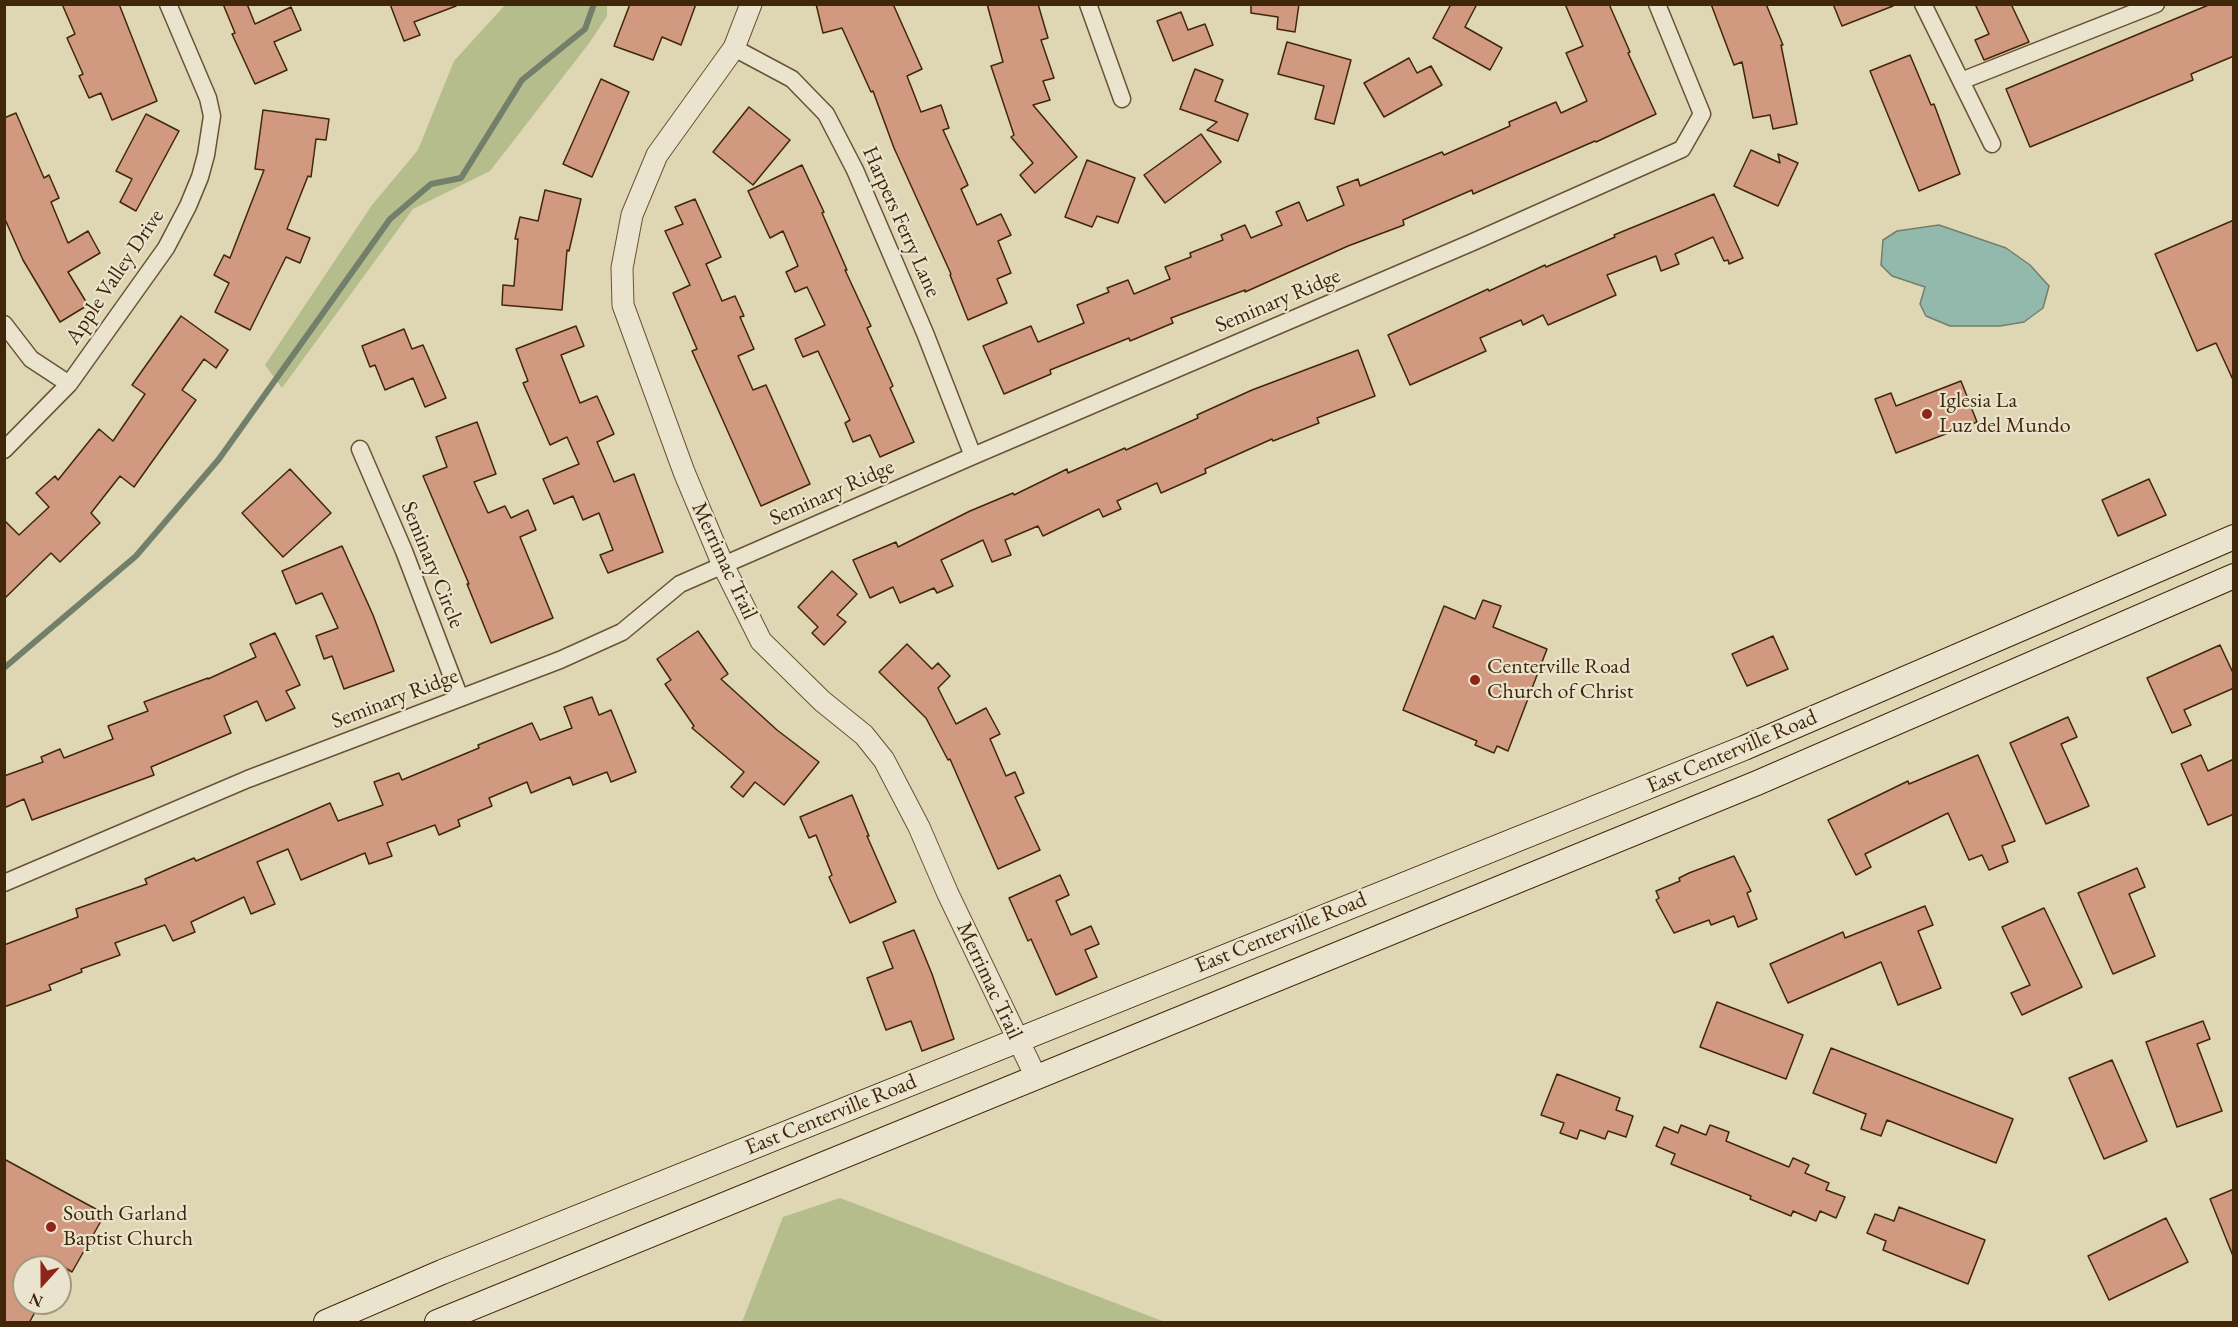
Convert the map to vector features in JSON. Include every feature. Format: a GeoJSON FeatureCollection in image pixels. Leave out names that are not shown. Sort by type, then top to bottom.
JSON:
{"type":"FeatureCollection","features":[{"type":"Feature","properties":{"kind":"main road","name":"East Centerville Road"},"geometry":{"type":"LineString","coordinates":[[326,1323],[453,1268],[1744,748],[2234,537]]}},
{"type":"Feature","properties":{"kind":"main road","name":"East Centerville Road"},"geometry":{"type":"LineString","coordinates":[[437,1323],[1757,783],[2234,576]]}},
{"type":"Feature","properties":{"kind":"main road"},"geometry":{"type":"LineString","coordinates":[[2057,613],[2074,644]]}},
{"type":"Feature","properties":{"kind":"main road"},"geometry":{"type":"LineString","coordinates":[[1744,748],[1757,783]]}},
{"type":"Feature","properties":{"kind":"main road"},"geometry":{"type":"LineString","coordinates":[[1387,891],[1403,927]]}},
{"type":"Feature","properties":{"kind":"street","name":"Apple Valley Drive"},"geometry":{"type":"LineString","coordinates":[[4,450],[69,384],[166,248],[189,206],[206,155],[212,116],[208,98],[168,4]]}},
{"type":"Feature","properties":{"kind":"street","name":"Merrimac Trail"},"geometry":{"type":"LineString","coordinates":[[751,4],[734,48],[657,155],[632,215],[622,268],[623,305],[684,472],[723,565],[761,641],[822,701],[864,735],[884,760],[919,827],[948,894],[1036,1077]]}},
{"type":"Feature","properties":{"kind":"street"},"geometry":{"type":"LineString","coordinates":[[1088,4],[1122,99]]}},
{"type":"Feature","properties":{"kind":"street","name":"Seminary Ridge"},"geometry":{"type":"LineString","coordinates":[[4,883],[248,779],[560,660],[622,632],[680,584],[1473,242],[1682,149],[1702,114],[1657,4]]}},
{"type":"Feature","properties":{"kind":"street"},"geometry":{"type":"LineString","coordinates":[[1923,4],[1992,144]]}},
{"type":"Feature","properties":{"kind":"street"},"geometry":{"type":"LineString","coordinates":[[1961,81],[2131,9],[2156,4]]}},
{"type":"Feature","properties":{"kind":"street","name":"Harpers Ferry Lane"},"geometry":{"type":"LineString","coordinates":[[734,48],[792,79],[826,114],[869,202],[974,456]]}},
{"type":"Feature","properties":{"kind":"street"},"geometry":{"type":"LineString","coordinates":[[4,324],[31,359],[69,384]]}},
{"type":"Feature","properties":{"kind":"street","name":"Seminary Circle"},"geometry":{"type":"LineString","coordinates":[[360,449],[404,551],[460,698]]}},
{"type":"Feature","properties":{"kind":"green space"},"geometry":{"type":"Polygon","coordinates":[[[506,4],[607,5],[607,16],[590,42],[490,171],[413,209],[282,388],[265,365],[372,205],[418,150],[454,61],[506,4]]]}},
{"type":"Feature","properties":{"kind":"green space"},"geometry":{"type":"Polygon","coordinates":[[[840,1198],[1165,1322],[742,1322],[783,1217],[840,1198]]]}},
{"type":"Feature","properties":{"kind":"water"},"geometry":{"type":"Polygon","coordinates":[[[1939,225],[2006,248],[2030,265],[2049,286],[2043,308],[2024,322],[2000,326],[1950,326],[1926,316],[1920,304],[1925,287],[1892,276],[1881,265],[1883,240],[1897,231],[1939,225]]]}},
{"type":"Feature","properties":{"kind":"building"},"geometry":{"type":"Polygon","coordinates":[[[62,4],[119,4],[157,101],[112,120],[101,93],[89,98],[79,76],[83,74],[67,38],[75,34],[62,4]]]}},
{"type":"Feature","properties":{"kind":"building"},"geometry":{"type":"Polygon","coordinates":[[[223,4],[247,4],[255,24],[291,7],[301,30],[274,42],[287,70],[255,84],[232,34],[235,33],[223,4]]]}},
{"type":"Feature","properties":{"kind":"building"},"geometry":{"type":"Polygon","coordinates":[[[390,4],[455,4],[456,6],[414,22],[420,35],[404,41],[390,4]]]}},
{"type":"Feature","properties":{"kind":"building"},"geometry":{"type":"Polygon","coordinates":[[[630,4],[696,4],[681,45],[662,37],[653,60],[614,46],[630,4]]]}},
{"type":"Feature","properties":{"kind":"building"},"geometry":{"type":"Polygon","coordinates":[[[816,4],[893,4],[922,69],[907,76],[921,112],[941,105],[949,128],[943,130],[968,185],[961,189],[977,225],[1001,214],[1011,235],[998,241],[1011,273],[997,279],[1007,303],[968,320],[951,274],[894,148],[873,91],[871,92],[842,28],[823,33],[816,4]]]}},
{"type":"Feature","properties":{"kind":"building"},"geometry":{"type":"Polygon","coordinates":[[[987,4],[1038,4],[1048,38],[1041,40],[1054,78],[1043,81],[1050,100],[1033,105],[1077,157],[1035,193],[1020,175],[1033,163],[1011,137],[1014,135],[991,66],[1003,62],[987,4]]]}},
{"type":"Feature","properties":{"kind":"building"},"geometry":{"type":"Polygon","coordinates":[[[1251,4],[1299,4],[1295,32],[1277,29],[1278,17],[1251,13],[1251,4]]]}},
{"type":"Feature","properties":{"kind":"building"},"geometry":{"type":"Polygon","coordinates":[[[1451,4],[1477,4],[1465,27],[1502,48],[1490,70],[1433,38],[1451,4]]]}},
{"type":"Feature","properties":{"kind":"building"},"geometry":{"type":"Polygon","coordinates":[[[1565,4],[1609,4],[1656,114],[1473,194],[1472,190],[1403,220],[1404,225],[1348,246],[1245,292],[1245,290],[1171,318],[1173,323],[1050,370],[1051,374],[1004,394],[983,346],[1031,326],[1038,342],[1084,323],[1077,305],[1109,292],[1107,288],[1128,280],[1134,294],[1170,279],[1165,267],[1191,257],[1190,253],[1223,240],[1221,235],[1245,225],[1251,238],[1282,225],[1276,212],[1299,202],[1307,221],[1344,205],[1337,187],[1358,179],[1360,186],[1442,152],[1444,155],[1510,126],[1509,122],[1556,102],[1561,113],[1587,101],[1566,53],[1583,46],[1565,4]]]}},
{"type":"Feature","properties":{"kind":"building"},"geometry":{"type":"Polygon","coordinates":[[[1711,4],[1766,4],[1783,45],[1781,45],[1797,124],[1773,129],[1770,115],[1753,118],[1742,62],[1734,65],[1711,4]]]}},
{"type":"Feature","properties":{"kind":"building"},"geometry":{"type":"Polygon","coordinates":[[[1833,4],[1893,4],[1893,6],[1842,26],[1833,4]]]}},
{"type":"Feature","properties":{"kind":"building"},"geometry":{"type":"Polygon","coordinates":[[[1975,4],[2011,4],[2029,42],[1984,60],[1975,40],[1989,34],[1975,4]]]}},
{"type":"Feature","properties":{"kind":"building"},"geometry":{"type":"Polygon","coordinates":[[[2211,4],[2234,4],[2234,56],[2191,74],[2193,80],[2030,147],[2006,89],[2211,4]]]}},
{"type":"Feature","properties":{"kind":"building"},"geometry":{"type":"Polygon","coordinates":[[[1181,12],[1188,30],[1205,24],[1213,45],[1173,61],[1157,21],[1181,12]]]}},
{"type":"Feature","properties":{"kind":"building"},"geometry":{"type":"Polygon","coordinates":[[[1287,42],[1351,60],[1334,124],[1315,119],[1324,86],[1278,74],[1287,42]]]}},
{"type":"Feature","properties":{"kind":"building"},"geometry":{"type":"Polygon","coordinates":[[[1910,55],[1931,105],[1934,104],[1960,174],[1919,191],[1870,71],[1910,55]]]}},
{"type":"Feature","properties":{"kind":"building"},"geometry":{"type":"Polygon","coordinates":[[[1409,58],[1417,73],[1431,66],[1442,85],[1384,117],[1364,83],[1409,58]]]}},
{"type":"Feature","properties":{"kind":"building"},"geometry":{"type":"Polygon","coordinates":[[[1195,69],[1223,80],[1215,101],[1248,114],[1238,141],[1207,130],[1217,122],[1180,109],[1195,69]]]}},
{"type":"Feature","properties":{"kind":"building"},"geometry":{"type":"Polygon","coordinates":[[[601,79],[629,92],[592,177],[563,164],[601,79]]]}},
{"type":"Feature","properties":{"kind":"building"},"geometry":{"type":"Polygon","coordinates":[[[749,107],[790,140],[753,185],[713,152],[749,107]]]}},
{"type":"Feature","properties":{"kind":"building"},"geometry":{"type":"Polygon","coordinates":[[[263,110],[329,119],[326,140],[316,139],[311,177],[308,176],[287,229],[310,238],[300,263],[286,257],[250,330],[215,312],[229,283],[214,275],[224,255],[230,258],[264,170],[255,169],[263,110]]]}},
{"type":"Feature","properties":{"kind":"building"},"geometry":{"type":"Polygon","coordinates":[[[16,113],[44,178],[49,175],[59,198],[51,202],[68,243],[88,231],[100,253],[68,272],[88,305],[60,322],[23,260],[4,217],[4,118],[16,113]]]}},
{"type":"Feature","properties":{"kind":"building"},"geometry":{"type":"Polygon","coordinates":[[[146,114],[179,131],[136,211],[120,202],[132,179],[116,171],[146,114]]]}},
{"type":"Feature","properties":{"kind":"building"},"geometry":{"type":"Polygon","coordinates":[[[1201,134],[1221,162],[1165,203],[1144,175],[1201,134]]]}},
{"type":"Feature","properties":{"kind":"building"},"geometry":{"type":"Polygon","coordinates":[[[1751,150],[1780,163],[1778,154],[1798,163],[1778,206],[1734,186],[1751,150]]]}},
{"type":"Feature","properties":{"kind":"building"},"geometry":{"type":"Polygon","coordinates":[[[1087,160],[1135,178],[1118,223],[1097,216],[1092,227],[1065,217],[1087,160]]]}},
{"type":"Feature","properties":{"kind":"building"},"geometry":{"type":"Polygon","coordinates":[[[802,165],[824,212],[822,213],[847,270],[845,270],[871,326],[867,328],[893,386],[890,388],[914,442],[880,457],[870,435],[853,442],[845,423],[850,420],[818,351],[803,357],[795,339],[825,325],[807,287],[795,292],[786,272],[798,266],[783,231],[770,238],[748,191],[802,165]]]}},
{"type":"Feature","properties":{"kind":"building"},"geometry":{"type":"Polygon","coordinates":[[[545,190],[581,199],[569,251],[567,250],[562,310],[502,305],[503,285],[514,286],[518,239],[515,239],[520,217],[538,221],[545,190]]]}},
{"type":"Feature","properties":{"kind":"building"},"geometry":{"type":"Polygon","coordinates":[[[1714,194],[1743,258],[1729,264],[1728,260],[1724,261],[1713,237],[1675,254],[1679,264],[1661,271],[1656,256],[1607,275],[1616,295],[1548,325],[1543,315],[1523,325],[1521,320],[1480,338],[1486,351],[1410,385],[1388,335],[1488,289],[1489,291],[1545,265],[1546,267],[1615,237],[1614,235],[1714,194]]]}},
{"type":"Feature","properties":{"kind":"building"},"geometry":{"type":"Polygon","coordinates":[[[695,199],[721,257],[706,264],[722,301],[735,296],[744,316],[740,317],[754,349],[738,356],[753,390],[766,385],[810,484],[761,506],[692,351],[697,349],[673,293],[690,285],[665,231],[683,224],[675,207],[695,199]]]}},
{"type":"Feature","properties":{"kind":"building"},"geometry":{"type":"Polygon","coordinates":[[[2234,220],[2234,382],[2216,343],[2197,351],[2155,254],[2234,220]]]}},
{"type":"Feature","properties":{"kind":"building"},"geometry":{"type":"Polygon","coordinates":[[[181,316],[228,350],[216,368],[204,359],[182,390],[196,400],[134,487],[120,476],[91,513],[100,523],[60,562],[51,553],[4,599],[4,520],[19,535],[49,507],[36,493],[55,476],[58,480],[99,429],[113,441],[145,394],[132,385],[181,316]]]}},
{"type":"Feature","properties":{"kind":"building"},"geometry":{"type":"Polygon","coordinates":[[[576,326],[584,346],[561,355],[580,403],[597,396],[614,434],[597,442],[614,482],[634,474],[663,552],[608,573],[600,555],[613,550],[599,513],[583,520],[573,496],[554,504],[543,479],[579,464],[567,437],[550,445],[523,383],[528,381],[516,349],[576,326]]]}},
{"type":"Feature","properties":{"kind":"building"},"geometry":{"type":"Polygon","coordinates":[[[404,329],[412,349],[423,345],[446,398],[425,407],[413,378],[385,390],[375,365],[370,367],[362,346],[404,329]]]}},
{"type":"Feature","properties":{"kind":"building"},"geometry":{"type":"Polygon","coordinates":[[[1358,350],[1375,396],[1317,418],[1319,423],[1273,441],[1272,439],[1205,469],[1206,473],[1161,493],[1157,483],[1117,501],[1121,509],[1103,517],[1099,509],[1043,536],[1038,526],[1005,540],[1011,555],[992,562],[983,540],[941,560],[953,586],[937,593],[934,588],[900,603],[893,587],[870,598],[853,560],[896,542],[898,547],[970,511],[1013,493],[1014,495],[1067,469],[1068,473],[1125,448],[1126,450],[1198,418],[1197,415],[1252,390],[1358,350]]]}},
{"type":"Feature","properties":{"kind":"building","name":"Iglesia La Luz del Mundo"},"geometry":{"type":"Polygon","coordinates":[[[1961,381],[1977,422],[1896,453],[1875,399],[1891,393],[1896,406],[1961,381]]]}},
{"type":"Feature","properties":{"kind":"building"},"geometry":{"type":"Polygon","coordinates":[[[477,422],[496,474],[474,482],[488,513],[505,506],[511,518],[528,510],[536,530],[520,537],[553,618],[491,643],[467,584],[469,584],[423,476],[447,467],[436,437],[477,422]]]}},
{"type":"Feature","properties":{"kind":"building"},"geometry":{"type":"Polygon","coordinates":[[[290,469],[331,513],[283,557],[242,513],[290,469]]]}},
{"type":"Feature","properties":{"kind":"building"},"geometry":{"type":"Polygon","coordinates":[[[2149,479],[2166,515],[2118,536],[2102,500],[2149,479]]]}},
{"type":"Feature","properties":{"kind":"building"},"geometry":{"type":"Polygon","coordinates":[[[342,546],[373,615],[394,671],[344,689],[332,656],[324,659],[316,636],[338,628],[322,593],[296,604],[282,571],[342,546]]]}},
{"type":"Feature","properties":{"kind":"building"},"geometry":{"type":"Polygon","coordinates":[[[832,571],[857,594],[837,615],[846,622],[824,645],[812,633],[818,627],[798,607],[832,571]]]}},
{"type":"Feature","properties":{"kind":"building","name":"Centerville Road Church of Christ"},"geometry":{"type":"Polygon","coordinates":[[[1483,600],[1501,606],[1493,627],[1547,649],[1508,751],[1497,746],[1494,753],[1475,745],[1477,741],[1403,710],[1444,606],[1475,619],[1483,600]]]}},
{"type":"Feature","properties":{"kind":"building"},"geometry":{"type":"Polygon","coordinates":[[[698,631],[728,674],[721,679],[777,730],[819,762],[784,805],[755,782],[743,797],[731,787],[744,772],[692,728],[694,726],[665,684],[671,680],[657,659],[698,631]]]}},
{"type":"Feature","properties":{"kind":"building"},"geometry":{"type":"Polygon","coordinates":[[[275,633],[300,685],[286,691],[295,708],[266,721],[257,701],[224,716],[231,733],[151,767],[154,775],[32,820],[24,799],[4,808],[4,776],[43,762],[41,757],[60,749],[64,758],[113,739],[108,726],[148,711],[144,702],[208,679],[256,657],[250,644],[275,633]]]}},
{"type":"Feature","properties":{"kind":"building"},"geometry":{"type":"Polygon","coordinates":[[[1773,636],[1788,669],[1747,686],[1732,654],[1773,636]]]}},
{"type":"Feature","properties":{"kind":"building"},"geometry":{"type":"Polygon","coordinates":[[[907,644],[932,669],[938,663],[950,676],[938,688],[956,724],[986,708],[1000,734],[990,739],[1006,776],[1015,772],[1024,793],[1015,797],[1040,850],[998,869],[950,759],[948,760],[926,718],[879,672],[907,644]]]}},
{"type":"Feature","properties":{"kind":"building"},"geometry":{"type":"Polygon","coordinates":[[[2220,645],[2234,675],[2234,688],[2184,710],[2191,725],[2172,733],[2147,678],[2220,645]]]}},
{"type":"Feature","properties":{"kind":"building"},"geometry":{"type":"Polygon","coordinates":[[[592,697],[599,715],[611,710],[636,772],[611,782],[607,772],[573,785],[570,777],[531,793],[527,782],[489,798],[492,806],[458,820],[460,826],[439,835],[435,825],[387,843],[392,856],[369,864],[365,853],[301,880],[288,849],[257,862],[275,904],[251,914],[244,897],[191,922],[195,932],[173,941],[165,925],[115,943],[120,955],[81,969],[82,972],[49,985],[51,990],[4,1007],[4,945],[78,917],[76,909],[147,884],[145,879],[194,858],[196,861],[330,803],[338,821],[383,805],[374,782],[399,773],[402,780],[532,723],[540,740],[572,728],[564,707],[592,697]]]}},
{"type":"Feature","properties":{"kind":"building"},"geometry":{"type":"Polygon","coordinates":[[[2068,717],[2077,737],[2061,744],[2089,806],[2046,824],[2010,743],[2068,717]]]}},
{"type":"Feature","properties":{"kind":"building"},"geometry":{"type":"Polygon","coordinates":[[[1978,755],[2015,841],[2002,846],[2008,862],[1989,870],[1982,855],[1969,860],[1948,813],[1865,854],[1871,867],[1856,875],[1828,820],[1908,781],[1909,784],[1978,755]]]}},
{"type":"Feature","properties":{"kind":"building"},"geometry":{"type":"Polygon","coordinates":[[[2201,755],[2208,771],[2234,759],[2234,814],[2208,825],[2181,764],[2201,755]]]}},
{"type":"Feature","properties":{"kind":"building"},"geometry":{"type":"Polygon","coordinates":[[[852,795],[896,902],[850,923],[829,877],[832,875],[816,835],[809,838],[800,817],[852,795]]]}},
{"type":"Feature","properties":{"kind":"building"},"geometry":{"type":"Polygon","coordinates":[[[1734,856],[1751,891],[1747,893],[1757,919],[1738,927],[1734,916],[1711,925],[1709,920],[1674,933],[1656,900],[1659,898],[1656,891],[1680,881],[1679,878],[1689,873],[1734,856]]]}},
{"type":"Feature","properties":{"kind":"building"},"geometry":{"type":"Polygon","coordinates":[[[2137,868],[2145,887],[2129,894],[2155,956],[2113,974],[2078,893],[2137,868]]]}},
{"type":"Feature","properties":{"kind":"building"},"geometry":{"type":"Polygon","coordinates":[[[1060,875],[1069,895],[1056,901],[1071,935],[1091,926],[1099,944],[1085,950],[1097,977],[1056,995],[1031,939],[1028,941],[1009,898],[1060,875]]]}},
{"type":"Feature","properties":{"kind":"building"},"geometry":{"type":"Polygon","coordinates":[[[1925,906],[1933,925],[1918,931],[1941,988],[1898,1005],[1881,962],[1788,1003],[1770,964],[1843,932],[1845,938],[1925,906]]]}},
{"type":"Feature","properties":{"kind":"building"},"geometry":{"type":"Polygon","coordinates":[[[2044,908],[2082,987],[2022,1015],[2011,993],[2030,985],[2002,927],[2044,908]]]}},
{"type":"Feature","properties":{"kind":"building"},"geometry":{"type":"Polygon","coordinates":[[[914,930],[954,1039],[922,1051],[911,1021],[886,1030],[867,978],[893,968],[883,942],[914,930]]]}},
{"type":"Feature","properties":{"kind":"building"},"geometry":{"type":"Polygon","coordinates":[[[1717,1002],[1803,1035],[1786,1079],[1700,1047],[1717,1002]]]}},
{"type":"Feature","properties":{"kind":"building"},"geometry":{"type":"Polygon","coordinates":[[[2203,1021],[2210,1039],[2197,1044],[2222,1111],[2177,1127],[2146,1042],[2203,1021]]]}},
{"type":"Feature","properties":{"kind":"building"},"geometry":{"type":"Polygon","coordinates":[[[1831,1048],[2013,1119],[1996,1163],[1887,1120],[1881,1136],[1861,1129],[1866,1114],[1813,1093],[1831,1048]]]}},
{"type":"Feature","properties":{"kind":"building"},"geometry":{"type":"Polygon","coordinates":[[[2112,1060],[2147,1141],[2104,1159],[2069,1078],[2112,1060]]]}},
{"type":"Feature","properties":{"kind":"building"},"geometry":{"type":"Polygon","coordinates":[[[1557,1074],[1620,1098],[1616,1110],[1633,1116],[1626,1137],[1608,1131],[1605,1139],[1580,1130],[1577,1139],[1560,1133],[1564,1123],[1541,1115],[1557,1074]]]}},
{"type":"Feature","properties":{"kind":"building"},"geometry":{"type":"Polygon","coordinates":[[[1681,1125],[1706,1135],[1710,1125],[1729,1132],[1726,1141],[1789,1167],[1793,1158],[1809,1165],[1805,1173],[1829,1183],[1826,1190],[1845,1197],[1836,1218],[1820,1211],[1816,1221],[1793,1211],[1791,1216],[1750,1199],[1751,1196],[1671,1164],[1675,1154],[1656,1146],[1664,1127],[1678,1133],[1681,1125]]]}},
{"type":"Feature","properties":{"kind":"building","name":"South Garland Baptist Church"},"geometry":{"type":"Polygon","coordinates":[[[4,1159],[105,1214],[72,1272],[72,1255],[12,1255],[12,1315],[33,1315],[29,1323],[4,1323],[4,1159]]]}},
{"type":"Feature","properties":{"kind":"building"},"geometry":{"type":"Polygon","coordinates":[[[2234,1189],[2234,1256],[2233,1256],[2210,1199],[2234,1189]]]}},
{"type":"Feature","properties":{"kind":"building"},"geometry":{"type":"Polygon","coordinates":[[[1899,1207],[1985,1240],[1968,1284],[1883,1250],[1886,1241],[1867,1233],[1875,1214],[1894,1221],[1899,1207]]]}},
{"type":"Feature","properties":{"kind":"building"},"geometry":{"type":"Polygon","coordinates":[[[2166,1218],[2188,1262],[2109,1300],[2088,1256],[2166,1218]]]}},
{"type":"Feature","properties":{"kind":"waterway"},"geometry":{"type":"LineString","coordinates":[[4,668],[136,556],[219,459],[390,219],[431,184],[461,178],[522,80],[585,29],[594,4]]}},
{"type":"Feature","properties":{"kind":"place","name":"Iglesia La Luz del Mundo"},"geometry":{"type":"Point","coordinates":[1927,414]}},
{"type":"Feature","properties":{"kind":"place","name":"Centerville Road Church of Christ"},"geometry":{"type":"Point","coordinates":[1475,680]}},
{"type":"Feature","properties":{"kind":"place","name":"South Garland Baptist Church"},"geometry":{"type":"Point","coordinates":[51,1227]}}]}
